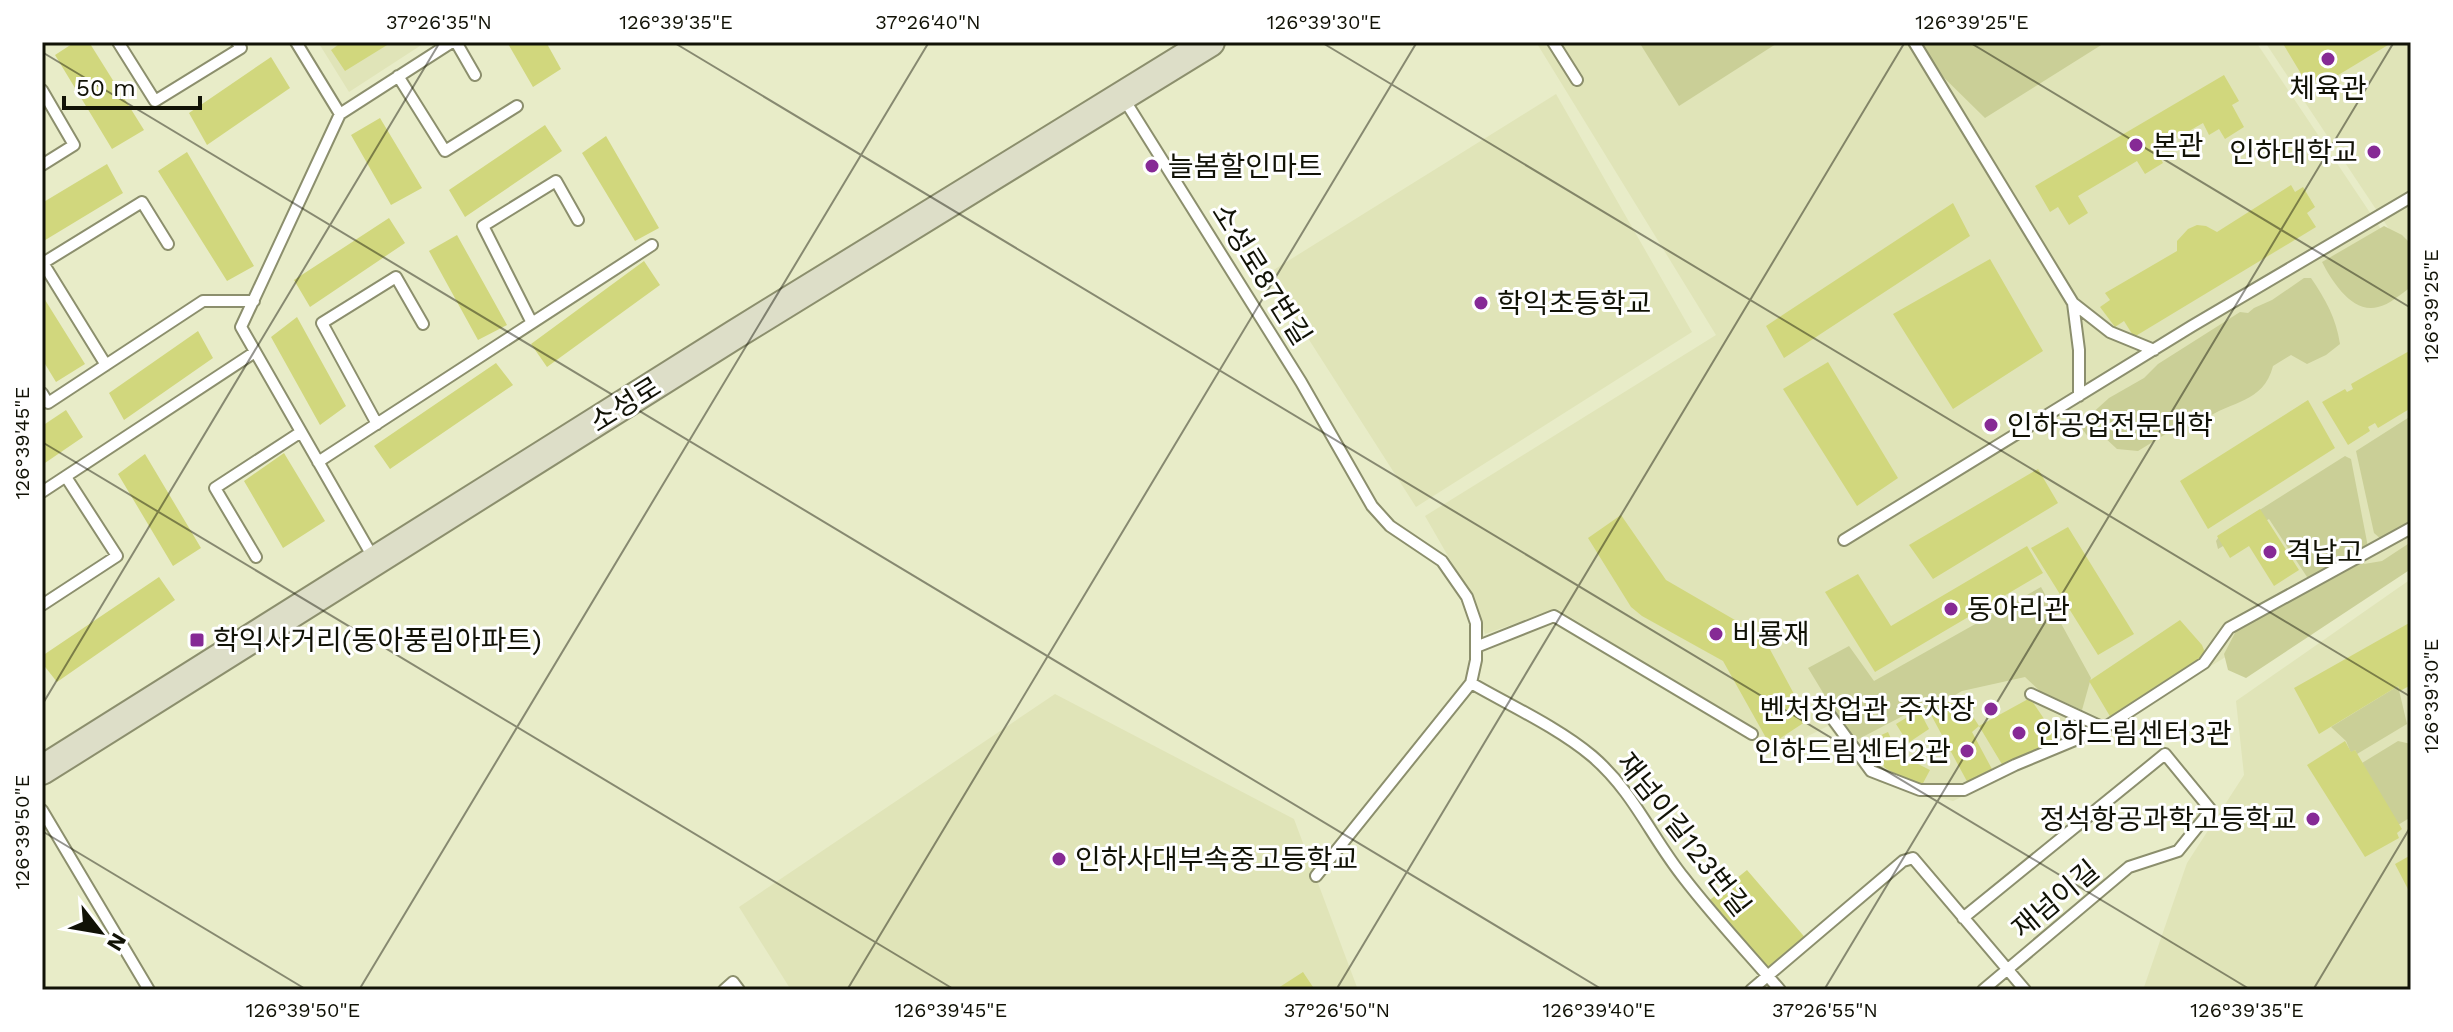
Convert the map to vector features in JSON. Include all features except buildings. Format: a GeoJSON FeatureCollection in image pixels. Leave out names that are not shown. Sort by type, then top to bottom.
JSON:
{"type":"FeatureCollection","features":[{"type":"Feature","properties":{"kind":"main road","name":"소성로"},"geometry":{"type":"LineString","coordinates":[[42,770],[746,328],[1210,42]]}},
{"type":"Feature","properties":{"kind":"lane"},"geometry":{"type":"LineString","coordinates":[[118,42],[155,101],[241,48],[237,42]]}},
{"type":"Feature","properties":{"kind":"lane"},"geometry":{"type":"LineString","coordinates":[[296,42],[340,114]]}},
{"type":"Feature","properties":{"kind":"lane"},"geometry":{"type":"LineString","coordinates":[[375,561],[241,327],[340,114],[454,42],[475,75]]}},
{"type":"Feature","properties":{"kind":"lane"},"geometry":{"type":"LineString","coordinates":[[1553,42],[1577,80]]}},
{"type":"Feature","properties":{"kind":"lane"},"geometry":{"type":"LineString","coordinates":[[1914,42],[2073,303],[2110,332],[2154,350]]}},
{"type":"Feature","properties":{"kind":"lane"},"geometry":{"type":"LineString","coordinates":[[398,76],[445,151],[517,106]]}},
{"type":"Feature","properties":{"kind":"lane"},"geometry":{"type":"LineString","coordinates":[[42,90],[74,145],[42,165]]}},
{"type":"Feature","properties":{"kind":"lane","name":"소성로87번길"},"geometry":{"type":"LineString","coordinates":[[1122,96],[1301,382],[1372,506],[1390,526],[1442,561],[1451,571],[1467,597],[1476,623],[1476,647]]}},
{"type":"Feature","properties":{"kind":"lane"},"geometry":{"type":"LineString","coordinates":[[532,323],[483,226],[556,181],[578,220]]}},
{"type":"Feature","properties":{"kind":"lane"},"geometry":{"type":"LineString","coordinates":[[1844,540],[2154,350],[2410,200]]}},
{"type":"Feature","properties":{"kind":"lane"},"geometry":{"type":"LineString","coordinates":[[106,365],[43,263],[142,202],[168,244]]}},
{"type":"Feature","properties":{"kind":"lane"},"geometry":{"type":"LineString","coordinates":[[318,462],[652,245]]}},
{"type":"Feature","properties":{"kind":"lane"},"geometry":{"type":"LineString","coordinates":[[377,424],[322,323],[396,277],[423,324]]}},
{"type":"Feature","properties":{"kind":"lane"},"geometry":{"type":"LineString","coordinates":[[42,393],[48,403],[203,301],[254,301]]}},
{"type":"Feature","properties":{"kind":"lane"},"geometry":{"type":"LineString","coordinates":[[2073,303],[2079,350],[2079,396]]}},
{"type":"Feature","properties":{"kind":"lane"},"geometry":{"type":"LineString","coordinates":[[42,492],[255,352]]}},
{"type":"Feature","properties":{"kind":"lane"},"geometry":{"type":"LineString","coordinates":[[256,557],[215,488],[301,432]]}},
{"type":"Feature","properties":{"kind":"lane"},"geometry":{"type":"LineString","coordinates":[[42,605],[117,556],[66,477]]}},
{"type":"Feature","properties":{"kind":"lane"},"geometry":{"type":"LineString","coordinates":[[1829,714],[1871,771],[1920,790],[1964,790],[2104,728],[2204,663],[2229,628],[2411,528]]}},
{"type":"Feature","properties":{"kind":"lane"},"geometry":{"type":"LineString","coordinates":[[1316,876],[1471,683],[1476,647],[1554,616]]}},
{"type":"Feature","properties":{"kind":"lane"},"geometry":{"type":"LineString","coordinates":[[1554,616],[1665,682],[1752,734],[1620,656],[1554,616]]}},
{"type":"Feature","properties":{"kind":"lane","name":"재넘이길123번길"},"geometry":{"type":"LineString","coordinates":[[1471,683],[1562,736],[1590,755],[1614,777],[1636,803],[1684,879],[1780,990]]}},
{"type":"Feature","properties":{"kind":"lane"},"geometry":{"type":"LineString","coordinates":[[2031,694],[2104,728]]}},
{"type":"Feature","properties":{"kind":"lane","name":"재넘이길"},"geometry":{"type":"LineString","coordinates":[[1963,918],[2165,754],[2211,810],[2178,851],[2129,867],[2007,970]]}},
{"type":"Feature","properties":{"kind":"lane"},"geometry":{"type":"LineString","coordinates":[[42,810],[149,990]]}},
{"type":"Feature","properties":{"kind":"lane","name":"재넘이길"},"geometry":{"type":"LineString","coordinates":[[1751,990],[1903,861],[1913,858],[2025,990]]}},
{"type":"Feature","properties":{"kind":"lane"},"geometry":{"type":"LineString","coordinates":[[1983,990],[2007,970]]}},
{"type":"Feature","properties":{"kind":"lane"},"geometry":{"type":"LineString","coordinates":[[724,990],[733,982],[739,990]]}},
{"type":"Feature","properties":{"kind":"shaded area"},"geometry":{"type":"Polygon","coordinates":[[[318,42],[426,42],[349,92],[318,42]]]}},
{"type":"Feature","properties":{"kind":"shaded area","name":"인하공업전문대학"},"geometry":{"type":"Polygon","coordinates":[[[1536,42],[2256,42],[2411,274],[2411,544],[2114,725],[1953,801],[1879,782],[1860,768],[1828,726],[1788,746],[1762,752],[1754,730],[1557,609],[1485,634],[1475,603],[1425,516],[1716,335],[1536,42]]]}},
{"type":"Feature","properties":{"kind":"shaded area"},"geometry":{"type":"Polygon","coordinates":[[[1639,42],[1779,42],[1679,106],[1639,42]]]}},
{"type":"Feature","properties":{"kind":"shaded area"},"geometry":{"type":"Polygon","coordinates":[[[1917,42],[2106,42],[1985,118],[1929,63],[1917,42]]]}},
{"type":"Feature","properties":{"kind":"shaded area","name":"인하대학교"},"geometry":{"type":"Polygon","coordinates":[[[2265,42],[2411,42],[2411,262],[2265,42]]]}},
{"type":"Feature","properties":{"kind":"shaded area","name":"학익초등학교"},"geometry":{"type":"Polygon","coordinates":[[[1556,94],[1692,332],[1416,507],[1267,274],[1556,94]]]}},
{"type":"Feature","properties":{"kind":"shaded area"},"geometry":{"type":"Polygon","coordinates":[[[2384,226],[2402,235],[2411,244],[2411,287],[2387,304],[2369,308],[2360,306],[2344,294],[2322,262],[2384,226]]]}},
{"type":"Feature","properties":{"kind":"shaded area"},"geometry":{"type":"Polygon","coordinates":[[[2304,278],[2311,278],[2336,326],[2340,344],[2326,355],[2307,364],[2291,355],[2273,366],[2262,388],[2254,395],[2204,420],[2192,418],[2138,451],[2117,449],[2103,436],[2089,438],[2079,425],[2109,398],[2144,378],[2158,364],[2240,312],[2248,313],[2304,278]]]}},
{"type":"Feature","properties":{"kind":"shaded area"},"geometry":{"type":"Polygon","coordinates":[[[2411,416],[2411,528],[2381,539],[2374,533],[2356,451],[2411,416]]]}},
{"type":"Feature","properties":{"kind":"shaded area"},"geometry":{"type":"Polygon","coordinates":[[[2345,456],[2351,459],[2368,547],[2364,564],[2382,561],[2411,542],[2411,569],[2246,678],[2228,670],[2224,654],[2236,631],[2311,583],[2269,519],[2218,549],[2216,541],[2220,535],[2345,456]]]}},
{"type":"Feature","properties":{"kind":"shaded area","name":"정석항공과학고등학교"},"geometry":{"type":"Polygon","coordinates":[[[2411,579],[2411,990],[2143,990],[2187,863],[2244,775],[2236,701],[2411,579]]]}},
{"type":"Feature","properties":{"kind":"shaded area"},"geometry":{"type":"Polygon","coordinates":[[[2041,587],[2091,678],[2082,710],[2041,692],[2025,677],[1962,691],[1931,709],[1918,708],[1853,742],[1808,668],[1849,646],[1874,681],[2041,587]]]}},
{"type":"Feature","properties":{"kind":"shaded area"},"geometry":{"type":"Polygon","coordinates":[[[2398,686],[2407,724],[2357,754],[2355,750],[2351,753],[2346,741],[2331,727],[2398,686]]]}},
{"type":"Feature","properties":{"kind":"shaded area","name":"인하사대부속중고등학교"},"geometry":{"type":"Polygon","coordinates":[[[1055,694],[1294,819],[1358,990],[791,990],[739,907],[1055,694]]]}},
{"type":"Feature","properties":{"kind":"shaded area"},"geometry":{"type":"Polygon","coordinates":[[[2398,741],[2411,744],[2411,817],[2398,825],[2362,763],[2398,741]]]}},
{"type":"Feature","properties":{"kind":"place","name":"체육관"},"geometry":{"type":"Point","coordinates":[2328,59]}},
{"type":"Feature","properties":{"kind":"place","name":"본관"},"geometry":{"type":"Point","coordinates":[2136,145]}},
{"type":"Feature","properties":{"kind":"place","name":"인하대학교"},"geometry":{"type":"Point","coordinates":[2374,152]}},
{"type":"Feature","properties":{"kind":"place","name":"늘봄할인마트"},"geometry":{"type":"Point","coordinates":[1152,166]}},
{"type":"Feature","properties":{"kind":"place","name":"학익초등학교"},"geometry":{"type":"Point","coordinates":[1481,303]}},
{"type":"Feature","properties":{"kind":"place","name":"인하공업전문대학"},"geometry":{"type":"Point","coordinates":[1991,425]}},
{"type":"Feature","properties":{"kind":"place","name":"격납고"},"geometry":{"type":"Point","coordinates":[2270,552]}},
{"type":"Feature","properties":{"kind":"place","name":"동아리관"},"geometry":{"type":"Point","coordinates":[1951,609]}},
{"type":"Feature","properties":{"kind":"place","name":"비룡재"},"geometry":{"type":"Point","coordinates":[1716,634]}},
{"type":"Feature","properties":{"kind":"place","name":"학익사거리(동아풍림아파트)"},"geometry":{"type":"Point","coordinates":[197,640]}},
{"type":"Feature","properties":{"kind":"place","name":"벤처창업관 주차장"},"geometry":{"type":"Point","coordinates":[1991,709]}},
{"type":"Feature","properties":{"kind":"place","name":"인하드림센터3관"},"geometry":{"type":"Point","coordinates":[2019,733]}},
{"type":"Feature","properties":{"kind":"place","name":"인하드림센터2관"},"geometry":{"type":"Point","coordinates":[1967,751]}},
{"type":"Feature","properties":{"kind":"place","name":"정석항공과학고등학교"},"geometry":{"type":"Point","coordinates":[2313,819]}},
{"type":"Feature","properties":{"kind":"place","name":"인하사대부속중고등학교"},"geometry":{"type":"Point","coordinates":[1059,859]}}]}
